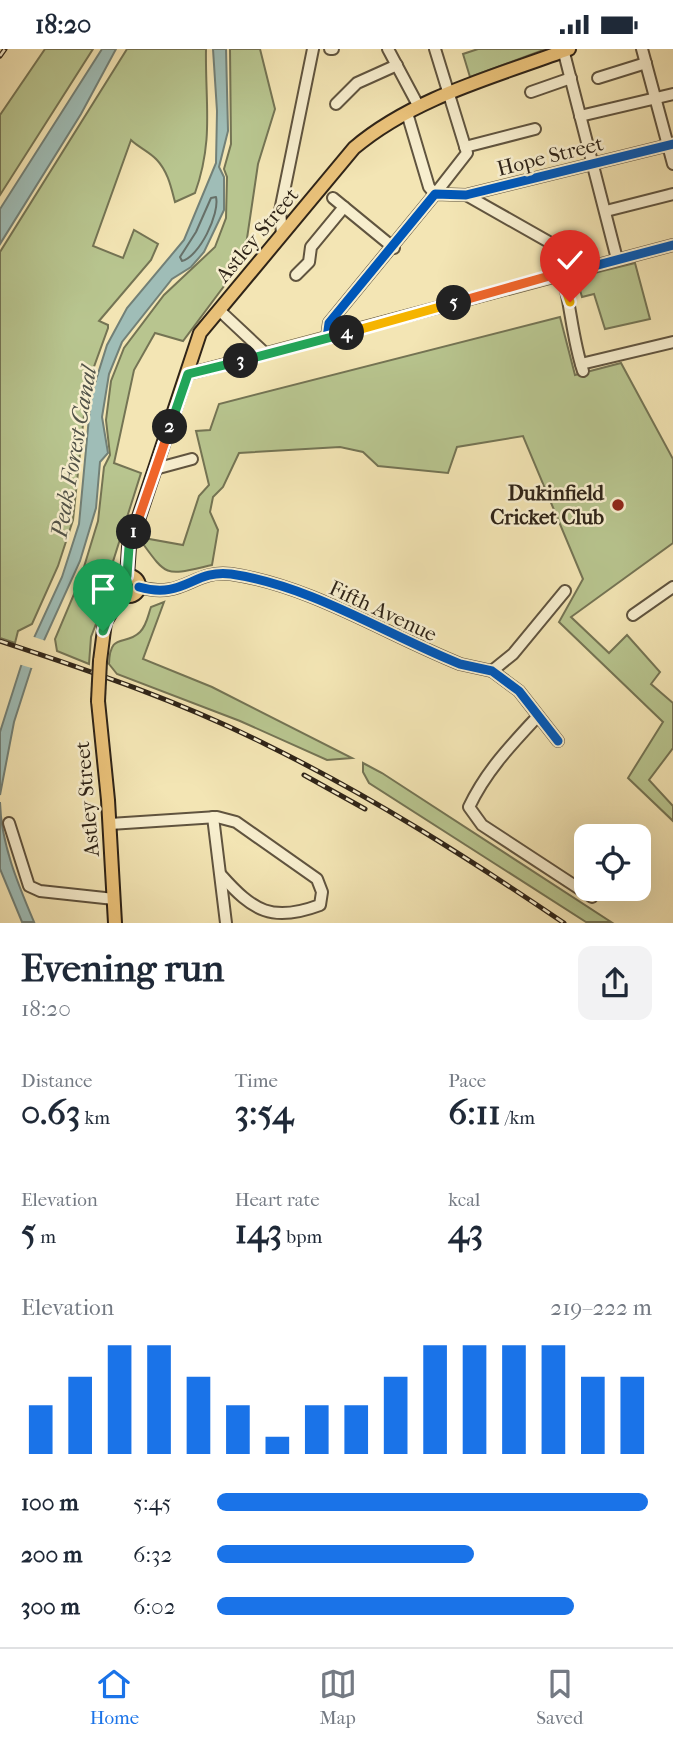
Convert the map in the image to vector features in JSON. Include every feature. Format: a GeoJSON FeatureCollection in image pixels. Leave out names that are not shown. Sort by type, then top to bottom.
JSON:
{"type":"FeatureCollection","features":[{"type":"Feature","properties":{"kind":"main road","name":"Astley Street"},"geometry":{"type":"LineString","coordinates":[[127,576],[129,547],[200,333],[282,234],[354,148],[371,134],[450,93],[566,50]]}},
{"type":"Feature","properties":{"kind":"main road"},"geometry":{"type":"LineString","coordinates":[[127,576],[136,578],[139,587],[134,595],[122,594],[120,582],[127,576]]}},
{"type":"Feature","properties":{"kind":"main road","name":"Astley Street"},"geometry":{"type":"LineString","coordinates":[[115,922],[110,824],[98,701],[105,622],[122,594]]}},
{"type":"Feature","properties":{"kind":"street"},"geometry":{"type":"LineString","coordinates":[[282,234],[280,211],[313,49]]}},
{"type":"Feature","properties":{"kind":"street"},"geometry":{"type":"LineString","coordinates":[[388,49],[397,65],[413,110],[429,187],[435,194]]}},
{"type":"Feature","properties":{"kind":"street"},"geometry":{"type":"LineString","coordinates":[[327,338],[329,323],[394,248],[467,153],[435,49]]}},
{"type":"Feature","properties":{"kind":"street"},"geometry":{"type":"LineString","coordinates":[[642,49],[671,144],[673,164]]}},
{"type":"Feature","properties":{"kind":"street"},"geometry":{"type":"LineString","coordinates":[[566,50],[580,117],[617,259]]}},
{"type":"Feature","properties":{"kind":"street"},"geometry":{"type":"LineString","coordinates":[[598,78],[646,63]]}},
{"type":"Feature","properties":{"kind":"street"},"geometry":{"type":"LineString","coordinates":[[336,104],[357,83],[397,65]]}},
{"type":"Feature","properties":{"kind":"street"},"geometry":{"type":"LineString","coordinates":[[531,92],[571,78]]}},
{"type":"Feature","properties":{"kind":"street"},"geometry":{"type":"LineString","coordinates":[[580,117],[673,94]]}},
{"type":"Feature","properties":{"kind":"street"},"geometry":{"type":"LineString","coordinates":[[465,147],[535,129]]}},
{"type":"Feature","properties":{"kind":"street","name":"Hope Street"},"geometry":{"type":"LineString","coordinates":[[435,194],[466,195],[671,144]]}},
{"type":"Feature","properties":{"kind":"street"},"geometry":{"type":"LineString","coordinates":[[606,211],[673,194]]}},
{"type":"Feature","properties":{"kind":"street"},"geometry":{"type":"LineString","coordinates":[[466,195],[572,255],[580,267]]}},
{"type":"Feature","properties":{"kind":"street"},"geometry":{"type":"LineString","coordinates":[[333,198],[394,248]]}},
{"type":"Feature","properties":{"kind":"street"},"geometry":{"type":"LineString","coordinates":[[296,275],[309,262],[311,247],[344,207]]}},
{"type":"Feature","properties":{"kind":"street"},"geometry":{"type":"LineString","coordinates":[[188,374],[580,267],[673,245]]}},
{"type":"Feature","properties":{"kind":"street"},"geometry":{"type":"LineString","coordinates":[[562,273],[582,368],[673,342]]}},
{"type":"Feature","properties":{"kind":"street"},"geometry":{"type":"LineString","coordinates":[[219,310],[266,354]]}},
{"type":"Feature","properties":{"kind":"street"},"geometry":{"type":"LineString","coordinates":[[155,469],[192,460]]}},
{"type":"Feature","properties":{"kind":"street","name":"Fifth Avenue"},"geometry":{"type":"LineString","coordinates":[[139,587],[175,590],[208,573],[261,581],[319,600],[460,664],[492,671]]}},
{"type":"Feature","properties":{"kind":"street"},"geometry":{"type":"LineString","coordinates":[[633,615],[673,587]]}},
{"type":"Feature","properties":{"kind":"street"},"geometry":{"type":"LineString","coordinates":[[558,741],[519,691],[492,671],[521,645],[565,591]]}},
{"type":"Feature","properties":{"kind":"street"},"geometry":{"type":"LineString","coordinates":[[538,716],[487,774],[468,807],[482,825],[574,885]]}},
{"type":"Feature","properties":{"kind":"street"},"geometry":{"type":"LineString","coordinates":[[213,817],[226,922]]}},
{"type":"Feature","properties":{"kind":"street"},"geometry":{"type":"LineString","coordinates":[[110,824],[213,817],[236,823],[317,879],[322,892],[320,905],[288,918],[272,918],[238,894],[221,875]]}},
{"type":"Feature","properties":{"kind":"street"},"geometry":{"type":"LineString","coordinates":[[9,823],[29,886],[40,891],[114,899]]}},
{"type":"Feature","properties":{"kind":"green space"},"geometry":{"type":"Polygon","coordinates":[[[45,49],[93,49],[0,195],[0,115],[45,49]]]}},
{"type":"Feature","properties":{"kind":"green space"},"geometry":{"type":"Polygon","coordinates":[[[127,49],[206,49],[205,156],[195,193],[175,202],[169,180],[161,165],[131,140],[93,246],[123,258],[134,230],[158,244],[151,260],[99,321],[108,325],[108,328],[87,386],[73,520],[58,566],[32,624],[18,631],[15,643],[0,638],[0,252],[127,49]]]}},
{"type":"Feature","properties":{"kind":"green space"},"geometry":{"type":"Polygon","coordinates":[[[230,49],[260,49],[275,109],[258,164],[245,252],[236,270],[183,341],[155,333],[134,370],[114,463],[141,473],[110,571],[107,595],[91,637],[89,664],[57,651],[55,639],[80,580],[98,521],[104,467],[110,455],[106,420],[111,381],[124,348],[164,295],[215,247],[226,218],[227,177],[224,169],[231,144],[230,49]]]}},
{"type":"Feature","properties":{"kind":"green space"},"geometry":{"type":"Polygon","coordinates":[[[478,49],[546,49],[470,77],[463,54],[478,49]]]}},
{"type":"Feature","properties":{"kind":"green space"},"geometry":{"type":"Polygon","coordinates":[[[635,263],[650,319],[605,329],[594,294],[582,297],[580,290],[573,292],[570,279],[635,263]]]}},
{"type":"Feature","properties":{"kind":"green space"},"geometry":{"type":"Polygon","coordinates":[[[560,317],[575,375],[621,363],[673,459],[673,543],[571,617],[609,653],[627,635],[660,672],[651,684],[673,703],[673,748],[649,780],[673,806],[673,821],[628,778],[663,722],[559,622],[583,579],[523,436],[457,447],[448,473],[378,466],[363,452],[340,447],[239,453],[223,487],[213,497],[210,512],[218,530],[212,565],[184,571],[168,571],[155,560],[138,537],[183,545],[199,496],[209,485],[196,431],[210,430],[219,404],[560,317]]]}},
{"type":"Feature","properties":{"kind":"green space"},"geometry":{"type":"Polygon","coordinates":[[[164,602],[143,659],[212,687],[352,758],[327,760],[240,721],[117,674],[109,664],[112,647],[115,643],[140,632],[151,607],[164,602]]]}},
{"type":"Feature","properties":{"kind":"green space"},"geometry":{"type":"Polygon","coordinates":[[[363,763],[574,898],[574,901],[579,901],[611,922],[586,922],[369,783],[363,772],[363,763]]]}},
{"type":"Feature","properties":{"kind":"water"},"geometry":{"type":"Polygon","coordinates":[[[102,49],[116,49],[81,114],[0,244],[0,209],[102,49]]]}},
{"type":"Feature","properties":{"kind":"water"},"geometry":{"type":"Polygon","coordinates":[[[213,49],[226,49],[228,131],[219,167],[224,177],[224,210],[204,252],[191,267],[172,279],[122,342],[109,374],[102,417],[108,453],[100,462],[96,508],[80,561],[31,669],[14,722],[0,795],[0,732],[21,666],[62,577],[79,524],[91,396],[107,345],[127,308],[184,240],[216,163],[217,111],[213,49]]]}},
{"type":"Feature","properties":{"kind":"water"},"geometry":{"type":"Polygon","coordinates":[[[0,802],[7,848],[34,922],[22,922],[0,869],[0,802]]]}},
{"type":"Feature","properties":{"kind":"pier"},"geometry":{"type":"Polygon","coordinates":[[[31,636],[49,642],[35,669],[18,664],[31,636]]]}},
{"type":"Feature","properties":{"kind":"railway"},"geometry":{"type":"LineString","coordinates":[[0,56],[5,49]]}},
{"type":"Feature","properties":{"kind":"railway"},"geometry":{"type":"LineString","coordinates":[[0,641],[169,701],[235,729],[344,785],[492,875],[564,923]]}},
{"type":"Feature","properties":{"kind":"railway"},"geometry":{"type":"LineString","coordinates":[[304,775],[365,809]]}},
{"type":"Feature","properties":{"kind":"cycle path"},"geometry":{"type":"LineString","coordinates":[[327,338],[329,323],[435,194],[466,195],[673,144]]}},
{"type":"Feature","properties":{"kind":"cycle path"},"geometry":{"type":"LineString","coordinates":[[188,374],[673,245]]}},
{"type":"Feature","properties":{"kind":"cycle path"},"geometry":{"type":"LineString","coordinates":[[139,587],[167,590],[207,576],[231,574],[290,589],[348,612],[460,664],[492,671],[519,691],[558,741]]}},
{"type":"Feature","properties":{"kind":"place","name":"Dukinfield Cricket Club"},"geometry":{"type":"Point","coordinates":[618,505]}},
{"type":"Feature","properties":{"kind":"route"},"geometry":{"type":"LineString","coordinates":[[103,631],[111,609],[122,594],[119,585],[127,576],[129,547],[188,374],[562,273],[570,302]]}},
{"type":"Feature","properties":{"kind":"water label","name":"Peak Forest Canal"},"geometry":{"type":"Point","coordinates":[74,452]}}]}
